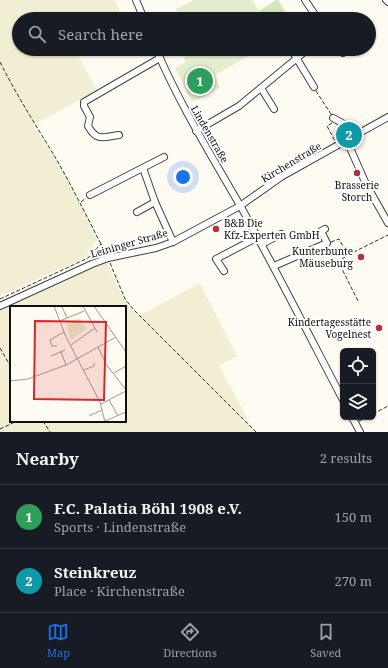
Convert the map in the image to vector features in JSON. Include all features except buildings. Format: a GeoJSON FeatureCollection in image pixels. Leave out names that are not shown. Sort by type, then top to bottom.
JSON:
{"type":"FeatureCollection","features":[{"type":"Feature","properties":{"kind":"street"},"geometry":{"type":"LineString","coordinates":[[136,0],[141,12]]}},
{"type":"Feature","properties":{"kind":"street"},"geometry":{"type":"LineString","coordinates":[[305,0],[313,12]]}},
{"type":"Feature","properties":{"kind":"street"},"geometry":{"type":"LineString","coordinates":[[196,131],[231,111],[299,56]]}},
{"type":"Feature","properties":{"kind":"street"},"geometry":{"type":"LineString","coordinates":[[119,135],[98,138],[94,136],[88,126],[90,117],[84,106],[84,102],[160,58]]}},
{"type":"Feature","properties":{"kind":"street","name":"Lindenstraße"},"geometry":{"type":"LineString","coordinates":[[160,58],[196,131],[262,244],[340,394]]}},
{"type":"Feature","properties":{"kind":"street"},"geometry":{"type":"LineString","coordinates":[[297,58],[314,87]]}},
{"type":"Feature","properties":{"kind":"street"},"geometry":{"type":"LineString","coordinates":[[261,88],[274,109]]}},
{"type":"Feature","properties":{"kind":"street","name":"Kirchenstraße"},"geometry":{"type":"LineString","coordinates":[[240,206],[281,177],[388,117]]}},
{"type":"Feature","properties":{"kind":"street"},"geometry":{"type":"LineString","coordinates":[[336,119],[344,124],[358,158],[366,184],[388,223]]}},
{"type":"Feature","properties":{"kind":"street"},"geometry":{"type":"LineString","coordinates":[[90,195],[164,157]]}},
{"type":"Feature","properties":{"kind":"street"},"geometry":{"type":"LineString","coordinates":[[143,168],[155,202],[173,242]]}},
{"type":"Feature","properties":{"kind":"street"},"geometry":{"type":"LineString","coordinates":[[137,212],[155,202]]}},
{"type":"Feature","properties":{"kind":"street","name":"Leininger Straße"},"geometry":{"type":"LineString","coordinates":[[0,306],[82,268],[108,258],[156,248],[173,242],[240,206]]}},
{"type":"Feature","properties":{"kind":"street"},"geometry":{"type":"LineString","coordinates":[[274,266],[327,243],[322,231],[325,229]]}},
{"type":"Feature","properties":{"kind":"street"},"geometry":{"type":"LineString","coordinates":[[262,244],[281,234]]}},
{"type":"Feature","properties":{"kind":"street"},"geometry":{"type":"LineString","coordinates":[[224,271],[216,259],[258,237]]}},
{"type":"Feature","properties":{"kind":"street"},"geometry":{"type":"LineString","coordinates":[[353,420],[360,432]]}},
{"type":"Feature","properties":{"kind":"path"},"geometry":{"type":"LineString","coordinates":[[0,62],[15,92],[50,148],[80,202],[108,258],[125,299],[134,310],[256,432]]}},
{"type":"Feature","properties":{"kind":"path"},"geometry":{"type":"LineString","coordinates":[[314,87],[336,119],[327,126],[338,146]]}},
{"type":"Feature","properties":{"kind":"path"},"geometry":{"type":"LineString","coordinates":[[80,202],[90,195]]}},
{"type":"Feature","properties":{"kind":"path"},"geometry":{"type":"LineString","coordinates":[[358,301],[339,263],[348,255],[388,235]]}},
{"type":"Feature","properties":{"kind":"path"},"geometry":{"type":"LineString","coordinates":[[327,243],[339,239],[348,255]]}},
{"type":"Feature","properties":{"kind":"path"},"geometry":{"type":"LineString","coordinates":[[0,299],[88,258],[101,244]]}},
{"type":"Feature","properties":{"kind":"path"},"geometry":{"type":"LineString","coordinates":[[0,348],[10,365]]}},
{"type":"Feature","properties":{"kind":"path"},"geometry":{"type":"LineString","coordinates":[[376,412],[388,406]]}},
{"type":"Feature","properties":{"kind":"path"},"geometry":{"type":"LineString","coordinates":[[355,424],[362,420]]}},
{"type":"Feature","properties":{"kind":"path"},"geometry":{"type":"LineString","coordinates":[[0,429],[15,422]]}},
{"type":"Feature","properties":{"kind":"path"},"geometry":{"type":"LineString","coordinates":[[44,422],[50,432]]}},
{"type":"Feature","properties":{"kind":"shaded area"},"geometry":{"type":"Polygon","coordinates":[[[0,0],[115,0],[120,12],[12,12],[12,56],[79,56],[97,91],[33,125],[66,175],[98,238],[86,257],[0,296],[0,0]]]}},
{"type":"Feature","properties":{"kind":"shaded area"},"geometry":{"type":"Polygon","coordinates":[[[106,261],[124,301],[139,316],[200,283],[237,356],[219,365],[254,432],[0,432],[0,309],[106,261]]]}},
{"type":"Feature","properties":{"kind":"green space"},"geometry":{"type":"Polygon","coordinates":[[[194,0],[252,0],[260,12],[177,12],[176,9],[194,0]]]}},
{"type":"Feature","properties":{"kind":"green space"},"geometry":{"type":"Polygon","coordinates":[[[278,0],[286,12],[260,12],[278,0]]]}},
{"type":"Feature","properties":{"kind":"green space"},"geometry":{"type":"Polygon","coordinates":[[[183,56],[249,56],[215,75],[220,88],[192,102],[175,68],[186,62],[183,56]]]}},
{"type":"Feature","properties":{"kind":"place","name":"F.C. Palatia Böhl 1908 e.V."},"geometry":{"type":"Point","coordinates":[200,81]}},
{"type":"Feature","properties":{"kind":"place","name":"Steinkreuz"},"geometry":{"type":"Point","coordinates":[349,135]}},
{"type":"Feature","properties":{"kind":"place","name":"Brasserie Storch"},"geometry":{"type":"Point","coordinates":[357,173]}},
{"type":"Feature","properties":{"kind":"place","name":"B&B Die Kfz-Experten GmbH"},"geometry":{"type":"Point","coordinates":[216,229]}},
{"type":"Feature","properties":{"kind":"place","name":"Kunterbunte Mäuseburg"},"geometry":{"type":"Point","coordinates":[361,257]}},
{"type":"Feature","properties":{"kind":"place","name":"Kindertagesstätte Vogelnest"},"geometry":{"type":"Point","coordinates":[379,328]}}]}
